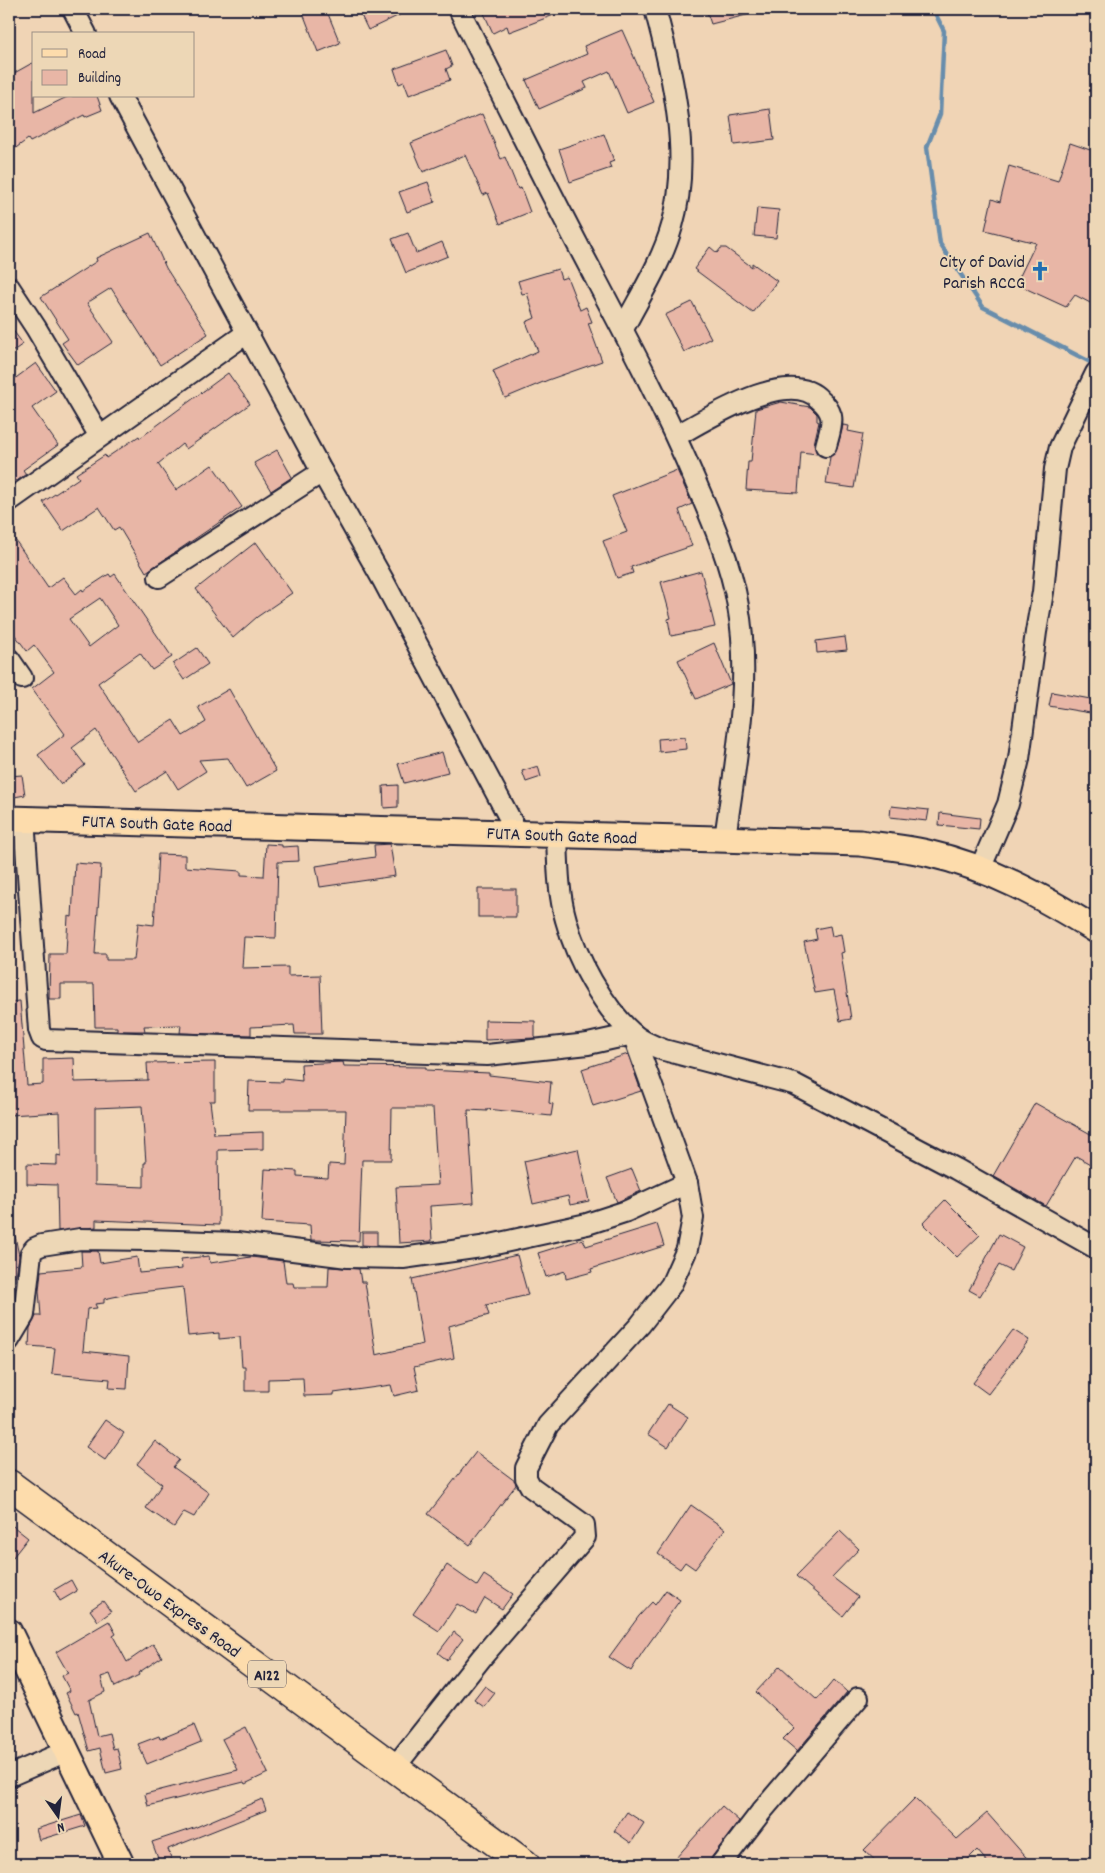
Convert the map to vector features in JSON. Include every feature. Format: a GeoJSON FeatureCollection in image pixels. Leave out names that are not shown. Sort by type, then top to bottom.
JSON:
{"type":"FeatureCollection","features":[{"type":"Feature","properties":{"kind":"highway","name":"Akure-Owo Express Road"},"geometry":{"type":"LineString","coordinates":[[9,1484],[525,1864]]}},
{"type":"Feature","properties":{"kind":"main road","name":"FUTA South Gate Road"},"geometry":{"type":"LineString","coordinates":[[16,819],[557,836],[860,843],[928,853],[980,869],[1018,884],[1096,930]]}},
{"type":"Feature","properties":{"kind":"main road"},"geometry":{"type":"LineString","coordinates":[[9,1632],[121,1864]]}},
{"type":"Feature","properties":{"kind":"street"},"geometry":{"type":"LineString","coordinates":[[73,9],[85,32]]}},
{"type":"Feature","properties":{"kind":"street"},"geometry":{"type":"LineString","coordinates":[[459,9],[530,152],[623,329],[676,436],[713,521],[738,606],[742,647],[742,707],[725,839]]}},
{"type":"Feature","properties":{"kind":"street"},"geometry":{"type":"LineString","coordinates":[[623,329],[669,234],[678,194],[677,105],[655,9]]}},
{"type":"Feature","properties":{"kind":"street"},"geometry":{"type":"LineString","coordinates":[[121,98],[322,472],[388,588],[518,834]]}},
{"type":"Feature","properties":{"kind":"street"},"geometry":{"type":"LineString","coordinates":[[9,287],[36,328],[98,436]]}},
{"type":"Feature","properties":{"kind":"street"},"geometry":{"type":"LineString","coordinates":[[9,501],[98,436],[247,333]]}},
{"type":"Feature","properties":{"kind":"street"},"geometry":{"type":"LineString","coordinates":[[980,869],[1008,804],[1019,759],[1043,592],[1055,469],[1060,446],[1096,372]]}},
{"type":"Feature","properties":{"kind":"street"},"geometry":{"type":"LineString","coordinates":[[676,436],[729,408],[766,393],[791,388],[806,390],[818,397],[827,407],[831,417],[826,446]]}},
{"type":"Feature","properties":{"kind":"street"},"geometry":{"type":"LineString","coordinates":[[159,577],[322,472]]}},
{"type":"Feature","properties":{"kind":"street"},"geometry":{"type":"LineString","coordinates":[[9,659],[22,678]]}},
{"type":"Feature","properties":{"kind":"street"},"geometry":{"type":"LineString","coordinates":[[16,819],[39,1030],[42,1038],[46,1040],[487,1055],[588,1044],[633,1034]]}},
{"type":"Feature","properties":{"kind":"street"},"geometry":{"type":"LineString","coordinates":[[557,836],[559,879],[565,919],[575,947],[588,975],[615,1014],[633,1034],[645,1043],[664,1050],[794,1084],[956,1169],[1096,1248]]}},
{"type":"Feature","properties":{"kind":"street"},"geometry":{"type":"LineString","coordinates":[[394,1768],[482,1657],[584,1537],[584,1525],[531,1487],[526,1478],[526,1468],[548,1425],[640,1325],[671,1285],[687,1249],[693,1218],[687,1183],[633,1034]]}},
{"type":"Feature","properties":{"kind":"street"},"geometry":{"type":"LineString","coordinates":[[9,1340],[24,1315],[31,1253],[35,1248],[42,1245],[80,1239],[238,1243],[348,1257],[403,1258],[480,1247],[587,1224],[627,1211],[687,1183]]}},
{"type":"Feature","properties":{"kind":"street"},"geometry":{"type":"LineString","coordinates":[[721,1864],[761,1812],[858,1698]]}},
{"type":"Feature","properties":{"kind":"street"},"geometry":{"type":"LineString","coordinates":[[9,1776],[67,1751]]}},
{"type":"Feature","properties":{"kind":"building"},"geometry":{"type":"Polygon","coordinates":[[[314,9],[326,9],[340,43],[318,52],[303,13],[314,9]]]}},
{"type":"Feature","properties":{"kind":"building"},"geometry":{"type":"Polygon","coordinates":[[[358,9],[412,9],[368,30],[358,9]]]}},
{"type":"Feature","properties":{"kind":"building"},"geometry":{"type":"Polygon","coordinates":[[[482,9],[567,10],[509,32],[507,26],[493,33],[482,9]]]}},
{"type":"Feature","properties":{"kind":"building"},"geometry":{"type":"Polygon","coordinates":[[[706,9],[753,9],[754,13],[711,24],[706,9]]]}},
{"type":"Feature","properties":{"kind":"building"},"geometry":{"type":"Polygon","coordinates":[[[622,30],[654,102],[627,113],[609,71],[584,82],[587,88],[539,109],[526,80],[587,54],[584,46],[622,30]]]}},
{"type":"Feature","properties":{"kind":"building"},"geometry":{"type":"Polygon","coordinates":[[[446,50],[452,66],[446,69],[450,80],[409,95],[404,82],[399,84],[394,69],[446,50]]]}},
{"type":"Feature","properties":{"kind":"building"},"geometry":{"type":"Polygon","coordinates":[[[32,63],[34,113],[65,98],[98,98],[102,110],[85,117],[84,115],[30,142],[28,139],[9,153],[9,76],[32,63]]]}},
{"type":"Feature","properties":{"kind":"building"},"geometry":{"type":"Polygon","coordinates":[[[770,109],[774,140],[734,145],[730,115],[770,109]]]}},
{"type":"Feature","properties":{"kind":"building"},"geometry":{"type":"Polygon","coordinates":[[[482,114],[501,159],[505,157],[518,189],[521,188],[530,212],[500,224],[488,193],[483,195],[465,155],[423,172],[411,143],[482,114]]]}},
{"type":"Feature","properties":{"kind":"building"},"geometry":{"type":"Polygon","coordinates":[[[604,134],[614,161],[609,163],[611,168],[570,182],[559,149],[604,134]]]}},
{"type":"Feature","properties":{"kind":"building"},"geometry":{"type":"Polygon","coordinates":[[[1070,143],[1096,152],[1096,306],[1075,295],[1066,307],[1016,284],[1036,243],[985,230],[992,199],[1000,202],[1009,166],[1058,181],[1070,143]]]}},
{"type":"Feature","properties":{"kind":"building"},"geometry":{"type":"Polygon","coordinates":[[[428,182],[435,202],[407,212],[399,192],[428,182]]]}},
{"type":"Feature","properties":{"kind":"building"},"geometry":{"type":"Polygon","coordinates":[[[757,208],[779,210],[776,238],[754,236],[757,208]]]}},
{"type":"Feature","properties":{"kind":"building"},"geometry":{"type":"Polygon","coordinates":[[[150,233],[166,268],[208,334],[160,365],[111,288],[87,303],[113,342],[78,365],[62,343],[68,339],[41,297],[97,261],[96,258],[150,233]]]}},
{"type":"Feature","properties":{"kind":"building"},"geometry":{"type":"Polygon","coordinates":[[[408,233],[416,253],[442,242],[448,256],[406,273],[392,239],[408,233]]]}},
{"type":"Feature","properties":{"kind":"building"},"geometry":{"type":"Polygon","coordinates":[[[710,247],[717,253],[721,248],[726,248],[752,267],[752,263],[777,281],[753,313],[694,269],[710,247]]]}},
{"type":"Feature","properties":{"kind":"building"},"geometry":{"type":"Polygon","coordinates":[[[558,269],[561,279],[567,277],[580,310],[586,307],[592,322],[588,323],[602,361],[505,398],[493,371],[538,351],[526,322],[535,318],[527,293],[522,294],[518,281],[558,269]]]}},
{"type":"Feature","properties":{"kind":"building"},"geometry":{"type":"Polygon","coordinates":[[[692,302],[711,338],[684,352],[665,315],[692,302]]]}},
{"type":"Feature","properties":{"kind":"building"},"geometry":{"type":"Polygon","coordinates":[[[9,325],[23,344],[9,354],[9,325]]]}},
{"type":"Feature","properties":{"kind":"building"},"geometry":{"type":"Polygon","coordinates":[[[36,363],[56,391],[32,408],[58,445],[23,470],[26,474],[9,487],[9,383],[36,363]]]}},
{"type":"Feature","properties":{"kind":"building"},"geometry":{"type":"Polygon","coordinates":[[[228,373],[250,404],[186,449],[182,444],[158,464],[176,490],[212,465],[242,507],[146,572],[119,527],[114,530],[99,507],[63,531],[43,502],[79,478],[76,474],[105,455],[106,458],[139,436],[140,438],[228,373]]]}},
{"type":"Feature","properties":{"kind":"building"},"geometry":{"type":"Polygon","coordinates":[[[781,402],[810,407],[817,414],[817,421],[819,422],[814,444],[817,454],[801,452],[798,493],[746,490],[748,462],[751,462],[756,409],[781,402]]]}},
{"type":"Feature","properties":{"kind":"building"},"geometry":{"type":"Polygon","coordinates":[[[843,425],[849,426],[848,431],[863,434],[854,488],[826,484],[830,457],[837,449],[843,425]]]}},
{"type":"Feature","properties":{"kind":"building"},"geometry":{"type":"Polygon","coordinates":[[[277,450],[292,477],[271,491],[254,463],[277,450]]]}},
{"type":"Feature","properties":{"kind":"building"},"geometry":{"type":"Polygon","coordinates":[[[677,470],[692,504],[679,510],[692,546],[631,567],[633,573],[617,578],[603,541],[627,532],[612,496],[677,470]]]}},
{"type":"Feature","properties":{"kind":"building"},"geometry":{"type":"Polygon","coordinates":[[[9,531],[48,588],[63,577],[76,594],[109,574],[111,577],[115,574],[172,657],[152,670],[140,653],[98,683],[138,742],[173,720],[183,736],[206,722],[198,707],[229,689],[276,771],[246,788],[228,758],[199,760],[206,771],[178,789],[167,771],[136,791],[96,730],[72,748],[85,765],[61,784],[38,755],[65,734],[32,689],[54,672],[34,645],[27,651],[9,627],[9,531]],[[100,598],[69,619],[89,647],[118,625],[100,598]]]}},
{"type":"Feature","properties":{"kind":"building"},"geometry":{"type":"Polygon","coordinates":[[[256,542],[292,593],[257,617],[233,638],[196,589],[256,542]]]}},
{"type":"Feature","properties":{"kind":"building"},"geometry":{"type":"Polygon","coordinates":[[[701,571],[715,627],[671,636],[668,619],[671,618],[661,582],[701,571]]]}},
{"type":"Feature","properties":{"kind":"building"},"geometry":{"type":"Polygon","coordinates":[[[845,637],[847,650],[817,653],[816,641],[845,637]]]}},
{"type":"Feature","properties":{"kind":"building"},"geometry":{"type":"Polygon","coordinates":[[[714,643],[731,684],[696,699],[678,660],[714,643]]]}},
{"type":"Feature","properties":{"kind":"building"},"geometry":{"type":"Polygon","coordinates":[[[197,648],[208,664],[184,680],[173,664],[197,648]]]}},
{"type":"Feature","properties":{"kind":"building"},"geometry":{"type":"Polygon","coordinates":[[[1052,692],[1096,700],[1096,714],[1049,706],[1052,692]]]}},
{"type":"Feature","properties":{"kind":"building"},"geometry":{"type":"Polygon","coordinates":[[[685,737],[686,749],[659,752],[658,739],[685,737]]]}},
{"type":"Feature","properties":{"kind":"building"},"geometry":{"type":"Polygon","coordinates":[[[442,752],[448,772],[404,783],[398,764],[442,752]]]}},
{"type":"Feature","properties":{"kind":"building"},"geometry":{"type":"Polygon","coordinates":[[[538,766],[541,777],[526,782],[522,771],[538,766]]]}},
{"type":"Feature","properties":{"kind":"building"},"geometry":{"type":"Polygon","coordinates":[[[22,775],[25,795],[9,798],[9,776],[22,775]]]}},
{"type":"Feature","properties":{"kind":"building"},"geometry":{"type":"Polygon","coordinates":[[[398,785],[398,807],[384,808],[383,786],[398,785]]]}},
{"type":"Feature","properties":{"kind":"building"},"geometry":{"type":"Polygon","coordinates":[[[891,806],[929,810],[927,821],[890,817],[891,806]]]}},
{"type":"Feature","properties":{"kind":"building"},"geometry":{"type":"Polygon","coordinates":[[[940,813],[980,818],[979,829],[939,825],[940,813]]]}},
{"type":"Feature","properties":{"kind":"building"},"geometry":{"type":"Polygon","coordinates":[[[266,844],[282,845],[282,847],[298,846],[299,861],[278,862],[276,938],[244,937],[242,968],[288,967],[288,976],[320,975],[322,1034],[295,1034],[294,1025],[251,1027],[251,1035],[180,1033],[181,1025],[144,1026],[145,1031],[117,1031],[117,1027],[95,1027],[94,984],[61,984],[61,999],[49,999],[50,954],[66,954],[68,916],[72,917],[75,863],[101,865],[95,954],[106,954],[106,960],[134,960],[138,923],[154,925],[158,854],[185,855],[185,867],[241,871],[241,875],[264,876],[266,844]]]}},
{"type":"Feature","properties":{"kind":"building"},"geometry":{"type":"Polygon","coordinates":[[[390,844],[395,876],[320,887],[316,866],[375,857],[374,845],[390,844]]]}},
{"type":"Feature","properties":{"kind":"building"},"geometry":{"type":"Polygon","coordinates":[[[478,889],[516,889],[516,917],[478,917],[478,889]]]}},
{"type":"Feature","properties":{"kind":"building"},"geometry":{"type":"Polygon","coordinates":[[[830,926],[832,936],[841,934],[844,952],[841,953],[851,1019],[840,1021],[834,990],[815,993],[804,942],[817,939],[815,929],[830,926]]]}},
{"type":"Feature","properties":{"kind":"building"},"geometry":{"type":"Polygon","coordinates":[[[20,1001],[27,1085],[43,1084],[43,1059],[74,1058],[75,1082],[148,1080],[147,1063],[215,1062],[215,1101],[210,1101],[214,1134],[263,1132],[263,1149],[218,1150],[219,1225],[96,1220],[96,1227],[58,1231],[57,1185],[27,1184],[27,1164],[57,1165],[57,1155],[61,1156],[60,1112],[9,1115],[9,1002],[20,1001]],[[142,1106],[95,1108],[95,1185],[144,1187],[144,1163],[146,1163],[142,1106]]]}},
{"type":"Feature","properties":{"kind":"building"},"geometry":{"type":"Polygon","coordinates":[[[485,1020],[535,1021],[535,1038],[485,1040],[485,1020]]]}},
{"type":"Feature","properties":{"kind":"building"},"geometry":{"type":"Polygon","coordinates":[[[628,1054],[641,1091],[593,1106],[582,1069],[628,1054]]]}},
{"type":"Feature","properties":{"kind":"building"},"geometry":{"type":"Polygon","coordinates":[[[343,1062],[344,1066],[426,1067],[426,1070],[489,1073],[489,1075],[551,1082],[549,1103],[553,1104],[551,1116],[487,1109],[487,1111],[468,1110],[474,1203],[430,1206],[432,1241],[399,1243],[396,1187],[438,1185],[433,1108],[392,1108],[391,1160],[362,1160],[359,1241],[311,1240],[310,1225],[262,1222],[265,1169],[297,1171],[297,1176],[328,1178],[329,1164],[344,1165],[346,1110],[248,1110],[249,1081],[283,1082],[283,1079],[302,1081],[301,1064],[343,1062]]]}},
{"type":"Feature","properties":{"kind":"building"},"geometry":{"type":"Polygon","coordinates":[[[1035,1103],[1096,1137],[1096,1158],[1092,1165],[1076,1156],[1046,1206],[993,1176],[1035,1103]]]}},
{"type":"Feature","properties":{"kind":"building"},"geometry":{"type":"Polygon","coordinates":[[[578,1149],[589,1201],[570,1205],[568,1196],[533,1204],[524,1161],[578,1149]]]}},
{"type":"Feature","properties":{"kind":"building"},"geometry":{"type":"Polygon","coordinates":[[[632,1169],[641,1191],[617,1202],[607,1178],[632,1169]]]}},
{"type":"Feature","properties":{"kind":"building"},"geometry":{"type":"Polygon","coordinates":[[[945,1200],[980,1235],[957,1257],[923,1223],[945,1200]]]}},
{"type":"Feature","properties":{"kind":"building"},"geometry":{"type":"Polygon","coordinates":[[[657,1224],[664,1246],[591,1269],[592,1272],[566,1279],[565,1271],[546,1277],[538,1253],[583,1239],[586,1246],[657,1224]]]}},
{"type":"Feature","properties":{"kind":"building"},"geometry":{"type":"Polygon","coordinates":[[[362,1232],[377,1232],[377,1246],[362,1245],[362,1232]]]}},
{"type":"Feature","properties":{"kind":"building"},"geometry":{"type":"Polygon","coordinates":[[[999,1234],[1023,1247],[1011,1271],[999,1265],[980,1296],[969,1290],[999,1234]]]}},
{"type":"Feature","properties":{"kind":"building"},"geometry":{"type":"Polygon","coordinates":[[[15,1236],[19,1256],[16,1276],[9,1278],[9,1237],[15,1236]]]}},
{"type":"Feature","properties":{"kind":"building"},"geometry":{"type":"Polygon","coordinates":[[[81,1251],[98,1251],[100,1263],[137,1257],[139,1273],[182,1269],[181,1259],[209,1256],[210,1263],[251,1257],[283,1261],[286,1283],[293,1283],[294,1287],[328,1287],[329,1267],[359,1269],[361,1282],[365,1282],[376,1355],[423,1344],[412,1279],[517,1255],[528,1295],[486,1305],[489,1315],[449,1326],[454,1358],[414,1367],[419,1390],[394,1396],[391,1385],[334,1393],[334,1395],[304,1396],[303,1378],[268,1379],[268,1391],[245,1391],[245,1367],[242,1367],[240,1337],[219,1339],[219,1333],[188,1336],[183,1287],[132,1293],[104,1299],[104,1303],[95,1304],[97,1308],[87,1309],[83,1351],[129,1356],[127,1389],[109,1388],[110,1379],[52,1374],[55,1348],[29,1346],[30,1328],[36,1316],[41,1316],[39,1291],[41,1271],[82,1267],[81,1251]]]}},
{"type":"Feature","properties":{"kind":"building"},"geometry":{"type":"Polygon","coordinates":[[[1013,1330],[1029,1340],[988,1394],[973,1383],[1013,1330]]]}},
{"type":"Feature","properties":{"kind":"building"},"geometry":{"type":"Polygon","coordinates":[[[668,1404],[688,1417],[668,1447],[648,1434],[668,1404]]]}},
{"type":"Feature","properties":{"kind":"building"},"geometry":{"type":"Polygon","coordinates":[[[105,1420],[124,1433],[105,1460],[86,1447],[105,1420]]]}},
{"type":"Feature","properties":{"kind":"building"},"geometry":{"type":"Polygon","coordinates":[[[155,1441],[179,1460],[173,1467],[209,1493],[194,1517],[184,1512],[174,1527],[146,1508],[162,1484],[137,1464],[155,1441]]]}},
{"type":"Feature","properties":{"kind":"building"},"geometry":{"type":"Polygon","coordinates":[[[476,1452],[515,1481],[516,1485],[470,1545],[428,1514],[476,1452]]]}},
{"type":"Feature","properties":{"kind":"building"},"geometry":{"type":"Polygon","coordinates":[[[691,1505],[725,1529],[695,1569],[685,1562],[680,1569],[658,1554],[691,1505]]]}},
{"type":"Feature","properties":{"kind":"building"},"geometry":{"type":"Polygon","coordinates":[[[9,1523],[28,1538],[9,1562],[9,1523]]]}},
{"type":"Feature","properties":{"kind":"building"},"geometry":{"type":"Polygon","coordinates":[[[840,1531],[859,1549],[832,1577],[858,1597],[843,1616],[796,1576],[840,1531]]]}},
{"type":"Feature","properties":{"kind":"building"},"geometry":{"type":"Polygon","coordinates":[[[447,1565],[477,1586],[484,1575],[513,1594],[502,1609],[485,1598],[476,1614],[457,1604],[439,1631],[413,1614],[447,1565]]]}},
{"type":"Feature","properties":{"kind":"building"},"geometry":{"type":"Polygon","coordinates":[[[71,1580],[77,1591],[60,1601],[54,1590],[71,1580]]]}},
{"type":"Feature","properties":{"kind":"building"},"geometry":{"type":"Polygon","coordinates":[[[666,1590],[680,1600],[631,1671],[609,1657],[639,1616],[652,1602],[655,1605],[666,1590]]]}},
{"type":"Feature","properties":{"kind":"building"},"geometry":{"type":"Polygon","coordinates":[[[103,1601],[111,1612],[98,1621],[90,1610],[103,1601]]]}},
{"type":"Feature","properties":{"kind":"building"},"geometry":{"type":"Polygon","coordinates":[[[109,1621],[116,1634],[113,1636],[127,1662],[153,1644],[162,1657],[138,1673],[139,1675],[115,1687],[110,1674],[101,1677],[105,1692],[89,1700],[97,1736],[109,1733],[113,1749],[117,1748],[122,1769],[106,1773],[100,1748],[89,1751],[78,1712],[76,1713],[66,1693],[70,1691],[62,1676],[68,1673],[56,1652],[109,1621]]]}},
{"type":"Feature","properties":{"kind":"building"},"geometry":{"type":"Polygon","coordinates":[[[454,1632],[463,1639],[447,1660],[438,1653],[454,1632]]]}},
{"type":"Feature","properties":{"kind":"building"},"geometry":{"type":"Polygon","coordinates":[[[780,1666],[817,1700],[834,1680],[847,1692],[797,1751],[783,1739],[794,1728],[756,1692],[780,1666]]]}},
{"type":"Feature","properties":{"kind":"building"},"geometry":{"type":"Polygon","coordinates":[[[485,1686],[495,1693],[484,1707],[474,1700],[485,1686]]]}},
{"type":"Feature","properties":{"kind":"building"},"geometry":{"type":"Polygon","coordinates":[[[194,1725],[201,1742],[147,1764],[138,1744],[159,1736],[160,1739],[194,1725]]]}},
{"type":"Feature","properties":{"kind":"building"},"geometry":{"type":"Polygon","coordinates":[[[246,1727],[268,1773],[245,1784],[244,1782],[148,1806],[145,1794],[238,1770],[222,1739],[246,1727]]]}},
{"type":"Feature","properties":{"kind":"building"},"geometry":{"type":"Polygon","coordinates":[[[915,1798],[957,1839],[987,1813],[1032,1864],[989,1864],[977,1850],[963,1864],[879,1864],[864,1850],[915,1798]]]}},
{"type":"Feature","properties":{"kind":"building"},"geometry":{"type":"Polygon","coordinates":[[[262,1799],[266,1810],[168,1849],[173,1864],[160,1864],[152,1842],[194,1828],[262,1799]]]}},
{"type":"Feature","properties":{"kind":"building"},"geometry":{"type":"Polygon","coordinates":[[[722,1806],[739,1821],[712,1857],[709,1864],[682,1864],[675,1859],[722,1806]]]}},
{"type":"Feature","properties":{"kind":"building"},"geometry":{"type":"Polygon","coordinates":[[[627,1812],[644,1823],[631,1843],[614,1831],[627,1812]]]}},
{"type":"Feature","properties":{"kind":"building"},"geometry":{"type":"Polygon","coordinates":[[[81,1815],[85,1826],[39,1840],[36,1829],[81,1815]]]}},
{"type":"Feature","properties":{"kind":"waterway"},"geometry":{"type":"LineString","coordinates":[[933,9],[944,31],[940,114],[927,147],[940,244],[983,307],[1096,365]]}},
{"type":"Feature","properties":{"kind":"place","name":"City of David Parish RCCG"},"geometry":{"type":"Point","coordinates":[1040,271]}}]}
